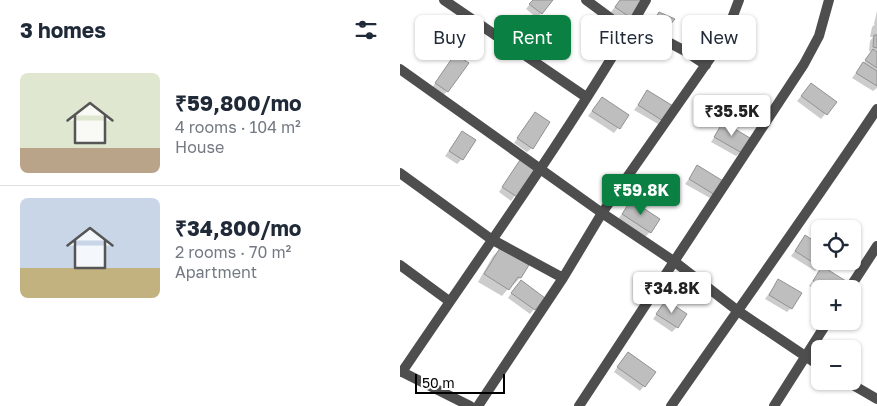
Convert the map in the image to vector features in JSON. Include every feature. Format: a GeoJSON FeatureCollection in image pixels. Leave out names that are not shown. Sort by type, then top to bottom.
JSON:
{"type":"FeatureCollection","features":[{"type":"Feature","properties":{"kind":"street"},"geometry":{"type":"LineString","coordinates":[[444,0],[586,97]]}},
{"type":"Feature","properties":{"kind":"street"},"geometry":{"type":"LineString","coordinates":[[586,0],[606,15]]}},
{"type":"Feature","properties":{"kind":"street"},"geometry":{"type":"LineString","coordinates":[[637,15],[646,0]]}},
{"type":"Feature","properties":{"kind":"street"},"geometry":{"type":"LineString","coordinates":[[478,406],[563,278],[602,213],[725,37],[739,0]]}},
{"type":"Feature","properties":{"kind":"street"},"geometry":{"type":"LineString","coordinates":[[579,406],[804,64],[820,36],[829,0]]}},
{"type":"Feature","properties":{"kind":"street"},"geometry":{"type":"LineString","coordinates":[[672,44],[706,65]]}},
{"type":"Feature","properties":{"kind":"street"},"geometry":{"type":"LineString","coordinates":[[470,406],[401,371],[541,170],[610,60]]}},
{"type":"Feature","properties":{"kind":"street"},"geometry":{"type":"LineString","coordinates":[[400,70],[602,213],[675,262],[738,311],[811,361]]}},
{"type":"Feature","properties":{"kind":"street"},"geometry":{"type":"LineString","coordinates":[[671,406],[762,274],[812,207],[877,109]]}},
{"type":"Feature","properties":{"kind":"street"},"geometry":{"type":"LineString","coordinates":[[400,173],[491,240],[563,278]]}},
{"type":"Feature","properties":{"kind":"street"},"geometry":{"type":"LineString","coordinates":[[855,280],[877,247]]}},
{"type":"Feature","properties":{"kind":"street"},"geometry":{"type":"LineString","coordinates":[[400,265],[449,301]]}},
{"type":"Feature","properties":{"kind":"street"},"geometry":{"type":"LineString","coordinates":[[774,406],[822,330]]}},
{"type":"Feature","properties":{"kind":"street"},"geometry":{"type":"LineString","coordinates":[[861,390],[877,399],[873,406]]}},
{"type":"Feature","properties":{"kind":"building"},"geometry":{"type":"Polygon","coordinates":[[[533,0],[553,0],[542,14],[529,4],[533,0]]]}},
{"type":"Feature","properties":{"kind":"building"},"geometry":{"type":"Polygon","coordinates":[[[620,0],[644,0],[633,15],[627,15],[615,7],[620,0]]]}},
{"type":"Feature","properties":{"kind":"building"},"geometry":{"type":"Polygon","coordinates":[[[874,35],[877,35],[877,48],[873,47],[874,35]]]}},
{"type":"Feature","properties":{"kind":"building"},"geometry":{"type":"Polygon","coordinates":[[[873,49],[877,52],[877,68],[865,60],[873,49]]]}},
{"type":"Feature","properties":{"kind":"building"},"geometry":{"type":"Polygon","coordinates":[[[451,60],[464,60],[469,63],[448,92],[435,83],[451,60]]]}},
{"type":"Feature","properties":{"kind":"building"},"geometry":{"type":"Polygon","coordinates":[[[863,62],[877,71],[877,86],[856,73],[863,62]]]}},
{"type":"Feature","properties":{"kind":"building"},"geometry":{"type":"Polygon","coordinates":[[[811,83],[837,102],[827,115],[801,96],[811,83]]]}},
{"type":"Feature","properties":{"kind":"building"},"geometry":{"type":"Polygon","coordinates":[[[647,90],[673,106],[663,121],[638,105],[647,90]]]}},
{"type":"Feature","properties":{"kind":"building"},"geometry":{"type":"Polygon","coordinates":[[[602,97],[629,115],[620,129],[592,111],[602,97]]]}},
{"type":"Feature","properties":{"kind":"building"},"geometry":{"type":"Polygon","coordinates":[[[535,112],[550,122],[533,149],[517,138],[535,112]]]}},
{"type":"Feature","properties":{"kind":"building"},"geometry":{"type":"Polygon","coordinates":[[[723,122],[750,138],[742,153],[714,137],[723,122]]]}},
{"type":"Feature","properties":{"kind":"building"},"geometry":{"type":"Polygon","coordinates":[[[462,131],[476,140],[463,160],[449,151],[462,131]]]}},
{"type":"Feature","properties":{"kind":"building"},"geometry":{"type":"Polygon","coordinates":[[[520,160],[535,170],[517,197],[502,187],[520,160]]]}},
{"type":"Feature","properties":{"kind":"building"},"geometry":{"type":"Polygon","coordinates":[[[697,165],[723,181],[715,195],[689,179],[697,165]]]}},
{"type":"Feature","properties":{"kind":"building"},"geometry":{"type":"Polygon","coordinates":[[[631,200],[660,219],[651,233],[622,214],[631,200]]]}},
{"type":"Feature","properties":{"kind":"building"},"geometry":{"type":"Polygon","coordinates":[[[805,235],[811,239],[811,261],[795,251],[805,235]]]}},
{"type":"Feature","properties":{"kind":"building"},"geometry":{"type":"Polygon","coordinates":[[[500,248],[529,265],[521,278],[518,277],[509,290],[484,274],[500,248]]]}},
{"type":"Feature","properties":{"kind":"building"},"geometry":{"type":"Polygon","coordinates":[[[820,270],[828,270],[844,280],[814,280],[820,270]]]}},
{"type":"Feature","properties":{"kind":"building"},"geometry":{"type":"Polygon","coordinates":[[[778,279],[802,293],[792,309],[769,295],[778,279]]]}},
{"type":"Feature","properties":{"kind":"building"},"geometry":{"type":"Polygon","coordinates":[[[521,280],[545,298],[535,310],[511,293],[521,280]]]}},
{"type":"Feature","properties":{"kind":"building"},"geometry":{"type":"Polygon","coordinates":[[[666,300],[687,314],[678,328],[656,314],[666,300]]]}},
{"type":"Feature","properties":{"kind":"building"},"geometry":{"type":"Polygon","coordinates":[[[628,352],[656,372],[645,387],[617,367],[628,352]]]}}]}
